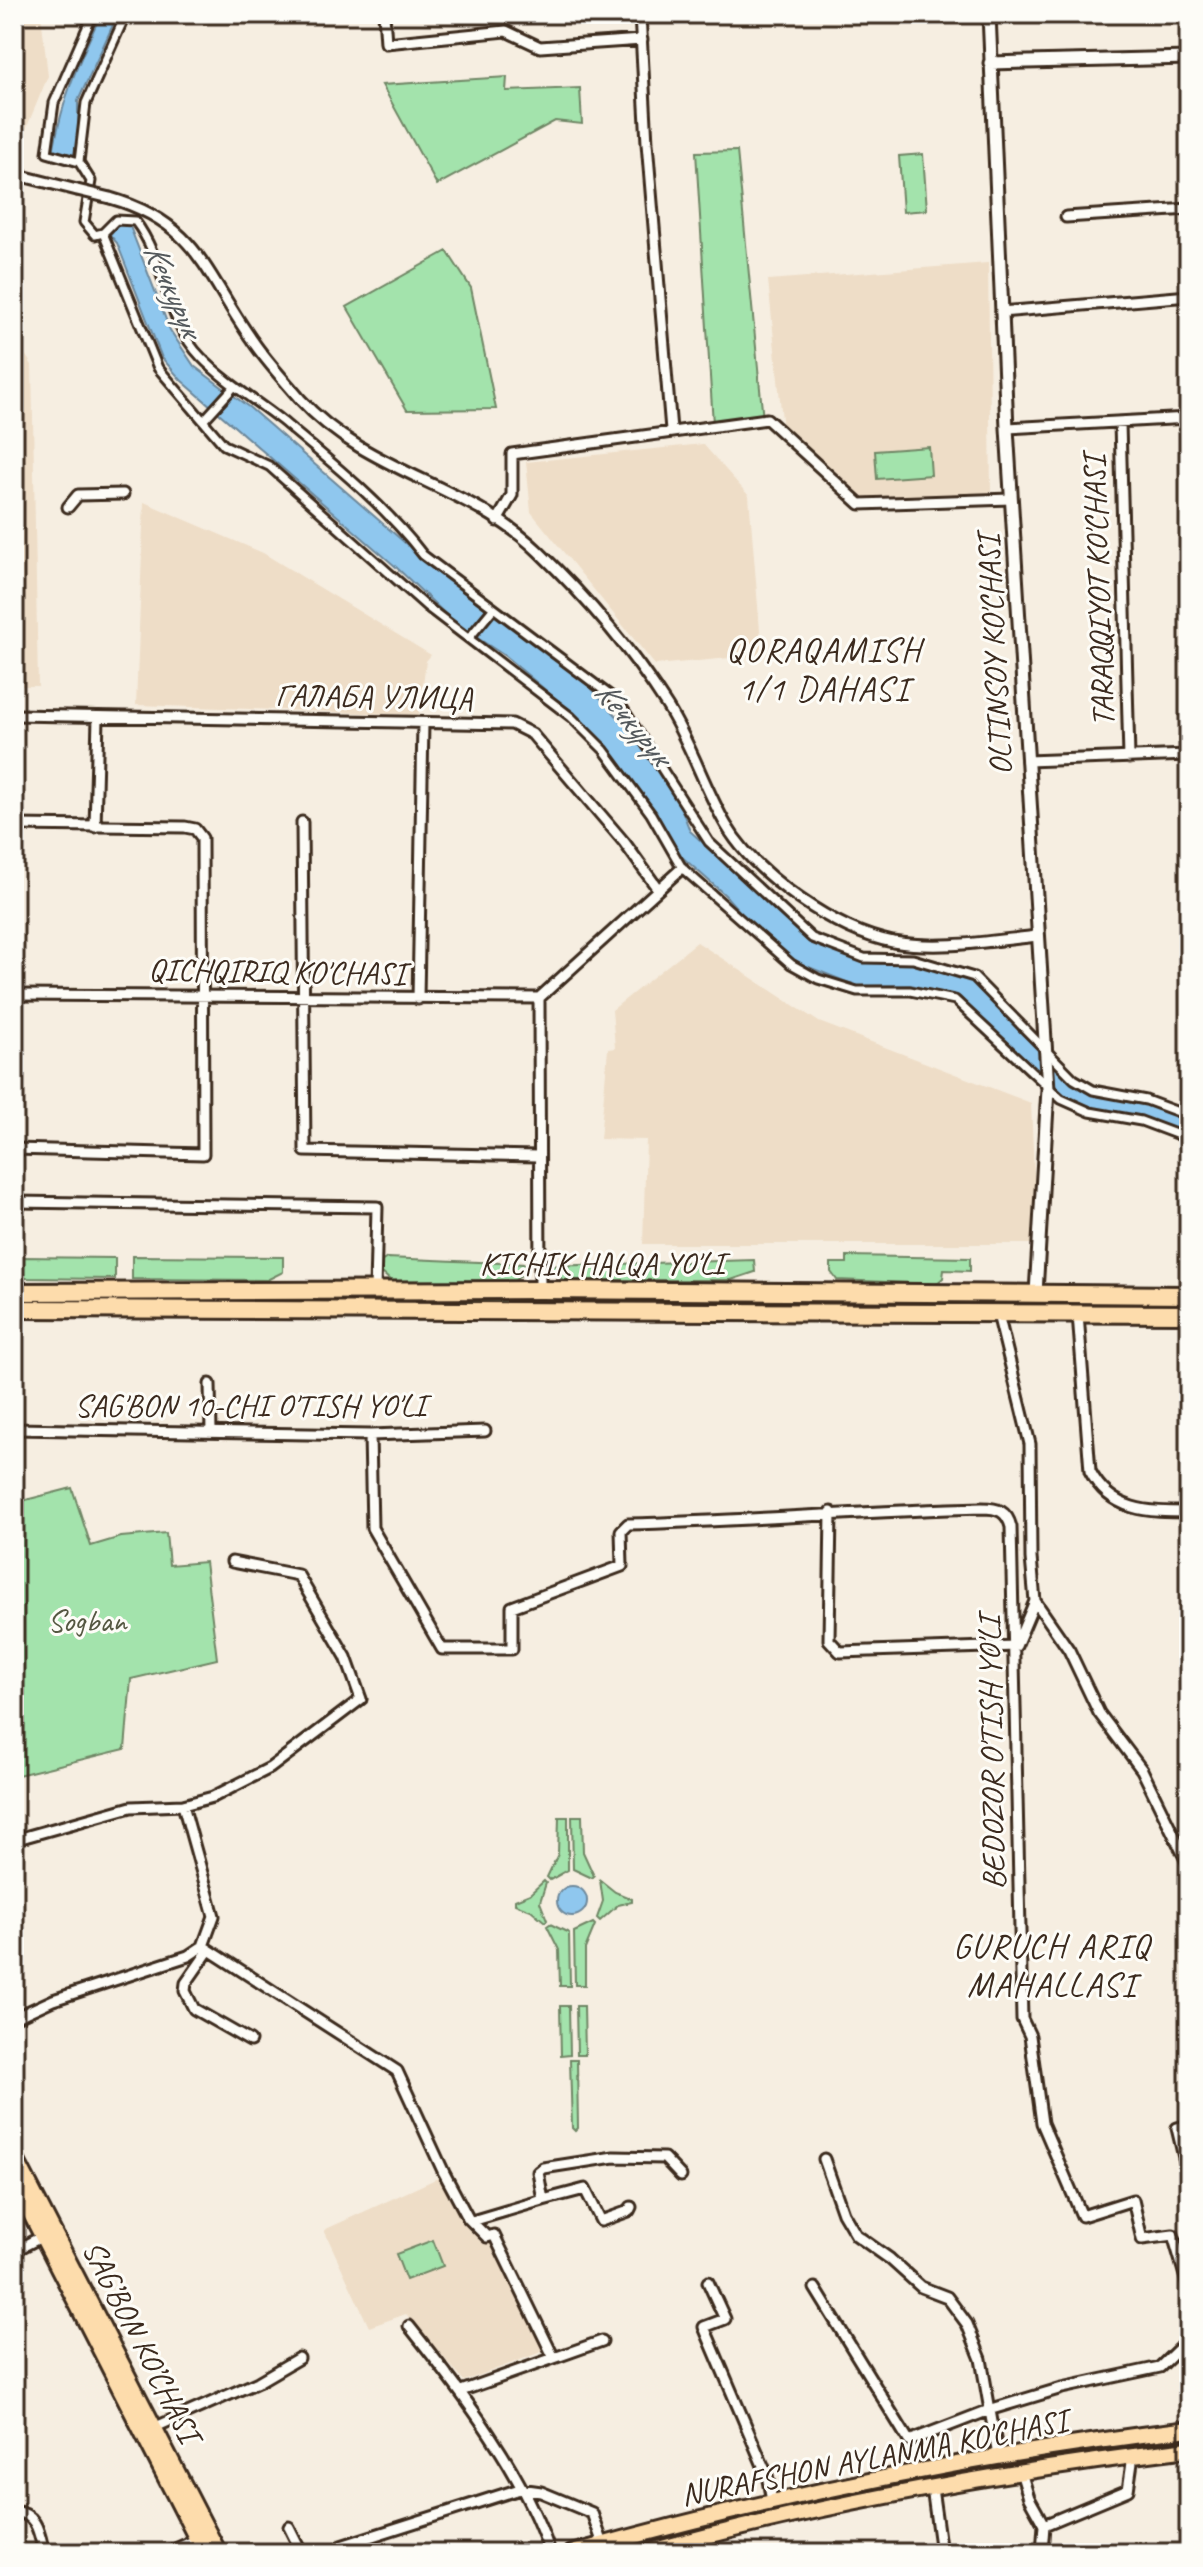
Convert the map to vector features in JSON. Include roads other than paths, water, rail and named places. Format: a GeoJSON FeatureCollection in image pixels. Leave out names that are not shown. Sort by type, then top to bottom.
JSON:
{"type":"FeatureCollection","features":[{"type":"Feature","properties":{"kind":"highway","name":"KICHIK HALQA YO'LI"},"geometry":{"type":"LineString","coordinates":[[14,1292],[540,1290],[1187,1295]]}},
{"type":"Feature","properties":{"kind":"highway"},"geometry":{"type":"LineString","coordinates":[[696,1312],[697,1291]]}},
{"type":"Feature","properties":{"kind":"highway"},"geometry":{"type":"LineString","coordinates":[[136,1292],[136,1310]]}},
{"type":"Feature","properties":{"kind":"highway"},"geometry":{"type":"LineString","coordinates":[[1186,1314],[1187,1295]]}},
{"type":"Feature","properties":{"kind":"highway","name":"KICHIK HALQA YO'LI"},"geometry":{"type":"LineString","coordinates":[[14,1309],[1186,1314]]}},
{"type":"Feature","properties":{"kind":"main road","name":"SAG’BON KO’CHASI"},"geometry":{"type":"LineString","coordinates":[[14,2155],[203,2542],[219,2553]]}},
{"type":"Feature","properties":{"kind":"main road","name":"SAG’BON KO’CHASI"},"geometry":{"type":"LineString","coordinates":[[14,2181],[149,2430]]}},
{"type":"Feature","properties":{"kind":"main road","name":"NURAFSHON AYLANMA KO'CHASI"},"geometry":{"type":"LineString","coordinates":[[572,2553],[772,2501],[998,2456],[1189,2429]]}},
{"type":"Feature","properties":{"kind":"main road","name":"NURAFSHON AYLANMA KO'CHASI"},"geometry":{"type":"LineString","coordinates":[[644,2553],[733,2530],[932,2488],[1021,2472],[1189,2449]]}},
{"type":"Feature","properties":{"kind":"main road"},"geometry":{"type":"LineString","coordinates":[[728,2512],[724,2522],[733,2530]]}},
{"type":"Feature","properties":{"kind":"street"},"geometry":{"type":"LineString","coordinates":[[79,162],[47,153],[54,103],[93,14]]}},
{"type":"Feature","properties":{"kind":"street"},"geometry":{"type":"LineString","coordinates":[[126,14],[86,103],[79,162],[91,181],[84,222],[95,235],[103,233],[116,220],[135,221],[155,252],[172,311],[186,340],[234,387],[282,422],[405,532],[423,555],[619,702],[709,842],[812,938],[864,958],[913,959],[974,977],[1074,1079],[1093,1090],[1146,1100],[1189,1116]]}},
{"type":"Feature","properties":{"kind":"street"},"geometry":{"type":"LineString","coordinates":[[384,14],[386,43],[506,31],[540,47],[642,40]]}},
{"type":"Feature","properties":{"kind":"street"},"geometry":{"type":"LineString","coordinates":[[640,14],[671,430]]}},
{"type":"Feature","properties":{"kind":"street","name":"OLTINSOY KO'CHASI"},"geometry":{"type":"LineString","coordinates":[[989,14],[1007,428],[1048,1089],[1036,1293]]}},
{"type":"Feature","properties":{"kind":"street"},"geometry":{"type":"LineString","coordinates":[[990,63],[1189,58]]}},
{"type":"Feature","properties":{"kind":"street"},"geometry":{"type":"LineString","coordinates":[[14,174],[110,198],[156,217],[193,246],[252,341],[299,398],[336,433],[369,455],[497,521],[536,549],[587,603],[646,677],[680,729],[726,824],[743,847],[786,887],[838,921],[891,941],[944,945],[1038,936]]}},
{"type":"Feature","properties":{"kind":"street"},"geometry":{"type":"LineString","coordinates":[[1066,217],[1189,209]]}},
{"type":"Feature","properties":{"kind":"street"},"geometry":{"type":"LineString","coordinates":[[103,233],[158,368],[224,445],[269,466],[426,606],[571,717],[604,750],[651,814],[682,868],[791,964],[818,979],[857,991],[910,991],[955,1000],[1048,1089],[1090,1112],[1141,1121],[1189,1139]]}},
{"type":"Feature","properties":{"kind":"street"},"geometry":{"type":"LineString","coordinates":[[1001,312],[1189,296]]}},
{"type":"Feature","properties":{"kind":"street"},"geometry":{"type":"LineString","coordinates":[[204,420],[234,387]]}},
{"type":"Feature","properties":{"kind":"street"},"geometry":{"type":"LineString","coordinates":[[1007,428],[1189,418]]}},
{"type":"Feature","properties":{"kind":"street"},"geometry":{"type":"LineString","coordinates":[[497,521],[512,495],[512,454],[767,419],[864,505],[1011,499]]}},
{"type":"Feature","properties":{"kind":"street","name":"TARAQQIYOT KO'CHASI"},"geometry":{"type":"LineString","coordinates":[[1120,423],[1129,758]]}},
{"type":"Feature","properties":{"kind":"street"},"geometry":{"type":"LineString","coordinates":[[68,507],[78,495],[123,494]]}},
{"type":"Feature","properties":{"kind":"street"},"geometry":{"type":"LineString","coordinates":[[469,638],[493,609]]}},
{"type":"Feature","properties":{"kind":"street","name":"ГАЛАБА УЛИЦА"},"geometry":{"type":"LineString","coordinates":[[14,715],[512,724],[532,734],[624,842],[658,889]]}},
{"type":"Feature","properties":{"kind":"street"},"geometry":{"type":"LineString","coordinates":[[95,827],[98,718]]}},
{"type":"Feature","properties":{"kind":"street"},"geometry":{"type":"LineString","coordinates":[[418,999],[423,723]]}},
{"type":"Feature","properties":{"kind":"street","name":"TARAQQIYOT KO'CHASI"},"geometry":{"type":"LineString","coordinates":[[1027,761],[1189,755]]}},
{"type":"Feature","properties":{"kind":"street"},"geometry":{"type":"LineString","coordinates":[[302,822],[305,1151],[538,1156]]}},
{"type":"Feature","properties":{"kind":"street"},"geometry":{"type":"LineString","coordinates":[[14,825],[185,827],[195,829],[202,838],[203,1154],[14,1149]]}},
{"type":"Feature","properties":{"kind":"street"},"geometry":{"type":"LineString","coordinates":[[540,1290],[539,998],[682,868]]}},
{"type":"Feature","properties":{"kind":"street","name":"QICHQIRIQ KO'CHASI"},"geometry":{"type":"LineString","coordinates":[[14,995],[539,998]]}},
{"type":"Feature","properties":{"kind":"street"},"geometry":{"type":"LineString","coordinates":[[14,1202],[377,1207],[375,1290]]}},
{"type":"Feature","properties":{"kind":"street"},"geometry":{"type":"LineString","coordinates":[[370,1435],[372,1528],[442,1649],[512,1649],[512,1607],[622,1566],[622,1526],[758,1521],[831,1512],[829,1634],[835,1650],[1016,1646],[1035,1601],[1031,1558],[1030,1444],[998,1314]]}},
{"type":"Feature","properties":{"kind":"street"},"geometry":{"type":"LineString","coordinates":[[1078,1314],[1090,1471],[1096,1482],[1112,1498],[1131,1509],[1189,1512]]}},
{"type":"Feature","properties":{"kind":"street"},"geometry":{"type":"LineString","coordinates":[[210,1384],[211,1432]]}},
{"type":"Feature","properties":{"kind":"street","name":"SAG'BON 10-CHI O'TISH YO'LI"},"geometry":{"type":"LineString","coordinates":[[14,1429],[370,1435],[485,1431]]}},
{"type":"Feature","properties":{"kind":"street","name":"BEDOZOR O'TISH YO'LI"},"geometry":{"type":"LineString","coordinates":[[831,1512],[993,1508],[1006,1515],[1011,1527],[1016,1646],[1022,2019],[1030,2036],[1042,2123],[1082,2216],[1133,2200],[1142,2239],[1173,2235],[1189,2289]]}},
{"type":"Feature","properties":{"kind":"street"},"geometry":{"type":"LineString","coordinates":[[14,1840],[131,1807],[183,1805],[213,1797],[270,1768],[361,1699],[346,1657],[298,1575],[232,1562]]}},
{"type":"Feature","properties":{"kind":"street"},"geometry":{"type":"LineString","coordinates":[[1035,1601],[1069,1650],[1099,1713],[1142,1770],[1189,1866]]}},
{"type":"Feature","properties":{"kind":"street"},"geometry":{"type":"LineString","coordinates":[[183,1805],[214,1916],[206,1948],[186,1983],[188,2000],[194,2009],[250,2041]]}},
{"type":"Feature","properties":{"kind":"street"},"geometry":{"type":"LineString","coordinates":[[14,2018],[53,2000],[206,1948]]}},
{"type":"Feature","properties":{"kind":"street"},"geometry":{"type":"LineString","coordinates":[[206,1948],[397,2071],[444,2173],[472,2221],[487,2237],[494,2235],[553,2356]]}},
{"type":"Feature","properties":{"kind":"street"},"geometry":{"type":"LineString","coordinates":[[1186,2166],[1177,2128],[1189,2125]]}},
{"type":"Feature","properties":{"kind":"street"},"geometry":{"type":"LineString","coordinates":[[543,2200],[538,2172],[543,2168],[614,2157],[664,2158],[681,2176]]}},
{"type":"Feature","properties":{"kind":"street"},"geometry":{"type":"LineString","coordinates":[[824,2159],[843,2213],[856,2235],[890,2259],[921,2287],[947,2297],[967,2324],[981,2359],[998,2456]]}},
{"type":"Feature","properties":{"kind":"street"},"geometry":{"type":"LineString","coordinates":[[472,2221],[585,2189],[601,2221],[631,2207]]}},
{"type":"Feature","properties":{"kind":"street"},"geometry":{"type":"LineString","coordinates":[[14,2251],[43,2236]]}},
{"type":"Feature","properties":{"kind":"street"},"geometry":{"type":"LineString","coordinates":[[708,2282],[725,2319],[704,2327],[767,2475],[772,2501]]}},
{"type":"Feature","properties":{"kind":"street"},"geometry":{"type":"LineString","coordinates":[[815,2288],[909,2441],[992,2409],[1062,2388],[1160,2367],[1189,2339]]}},
{"type":"Feature","properties":{"kind":"street"},"geometry":{"type":"LineString","coordinates":[[409,2326],[461,2391],[520,2489],[550,2553]]}},
{"type":"Feature","properties":{"kind":"street"},"geometry":{"type":"LineString","coordinates":[[461,2391],[602,2341]]}},
{"type":"Feature","properties":{"kind":"street"},"geometry":{"type":"LineString","coordinates":[[149,2430],[258,2382],[299,2358]]}},
{"type":"Feature","properties":{"kind":"street"},"geometry":{"type":"LineString","coordinates":[[1044,2525],[1128,2490],[1133,2456]]}},
{"type":"Feature","properties":{"kind":"street"},"geometry":{"type":"LineString","coordinates":[[1021,2472],[1029,2498],[1044,2525],[1042,2553]]}},
{"type":"Feature","properties":{"kind":"street"},"geometry":{"type":"LineString","coordinates":[[932,2488],[941,2553]]}},
{"type":"Feature","properties":{"kind":"street"},"geometry":{"type":"LineString","coordinates":[[337,2553],[341,2546],[520,2489],[541,2492],[592,2513],[603,2544]]}},
{"type":"Feature","properties":{"kind":"street"},"geometry":{"type":"LineString","coordinates":[[14,2511],[24,2512],[35,2521],[44,2553]]}},
{"type":"Feature","properties":{"kind":"street"},"geometry":{"type":"LineString","coordinates":[[289,2527],[302,2553]]}},
{"type":"Feature","properties":{"kind":"street"},"geometry":{"type":"LineString","coordinates":[[166,2553],[203,2542]]}},
{"type":"Feature","properties":{"kind":"water"},"geometry":{"type":"Polygon","coordinates":[[[101,14],[118,14],[78,101],[78,156],[73,160],[53,152],[72,81],[101,14]]]}},
{"type":"Feature","properties":{"kind":"water"},"geometry":{"type":"Polygon","coordinates":[[[120,222],[129,224],[170,330],[194,366],[250,408],[420,556],[585,681],[626,726],[678,800],[690,831],[810,940],[864,961],[913,962],[972,978],[1022,1034],[1072,1080],[1189,1119],[1189,1136],[1090,1109],[1063,1096],[1009,1049],[960,997],[911,985],[857,986],[796,962],[760,934],[725,895],[672,848],[656,811],[605,746],[574,714],[505,656],[456,624],[396,567],[181,380],[162,358],[117,243],[110,235],[120,222]]]}},
{"type":"Feature","properties":{"kind":"water"},"geometry":{"type":"Polygon","coordinates":[[[572,1886],[583,1890],[587,1901],[583,1912],[572,1916],[561,1912],[557,1901],[561,1890],[572,1886]]]}},
{"type":"Feature","properties":{"kind":"district","name":"QORAQAMISH 1/1 DAHASI"},"geometry":{"type":"Point","coordinates":[824,668]}},
{"type":"Feature","properties":{"kind":"district","name":"GURUCH ARIQ MAHALLASI"},"geometry":{"type":"Point","coordinates":[1052,1964]}},
{"type":"Feature","properties":{"kind":"water label","name":"Кечкурук"},"geometry":{"type":"Point","coordinates":[174,289]}},
{"type":"Feature","properties":{"kind":"water label","name":"Кечкурук"},"geometry":{"type":"Point","coordinates":[634,722]}},
{"type":"Feature","properties":{"kind":"park label","name":"Sogban"},"geometry":{"type":"Point","coordinates":[87,1620]}}]}
